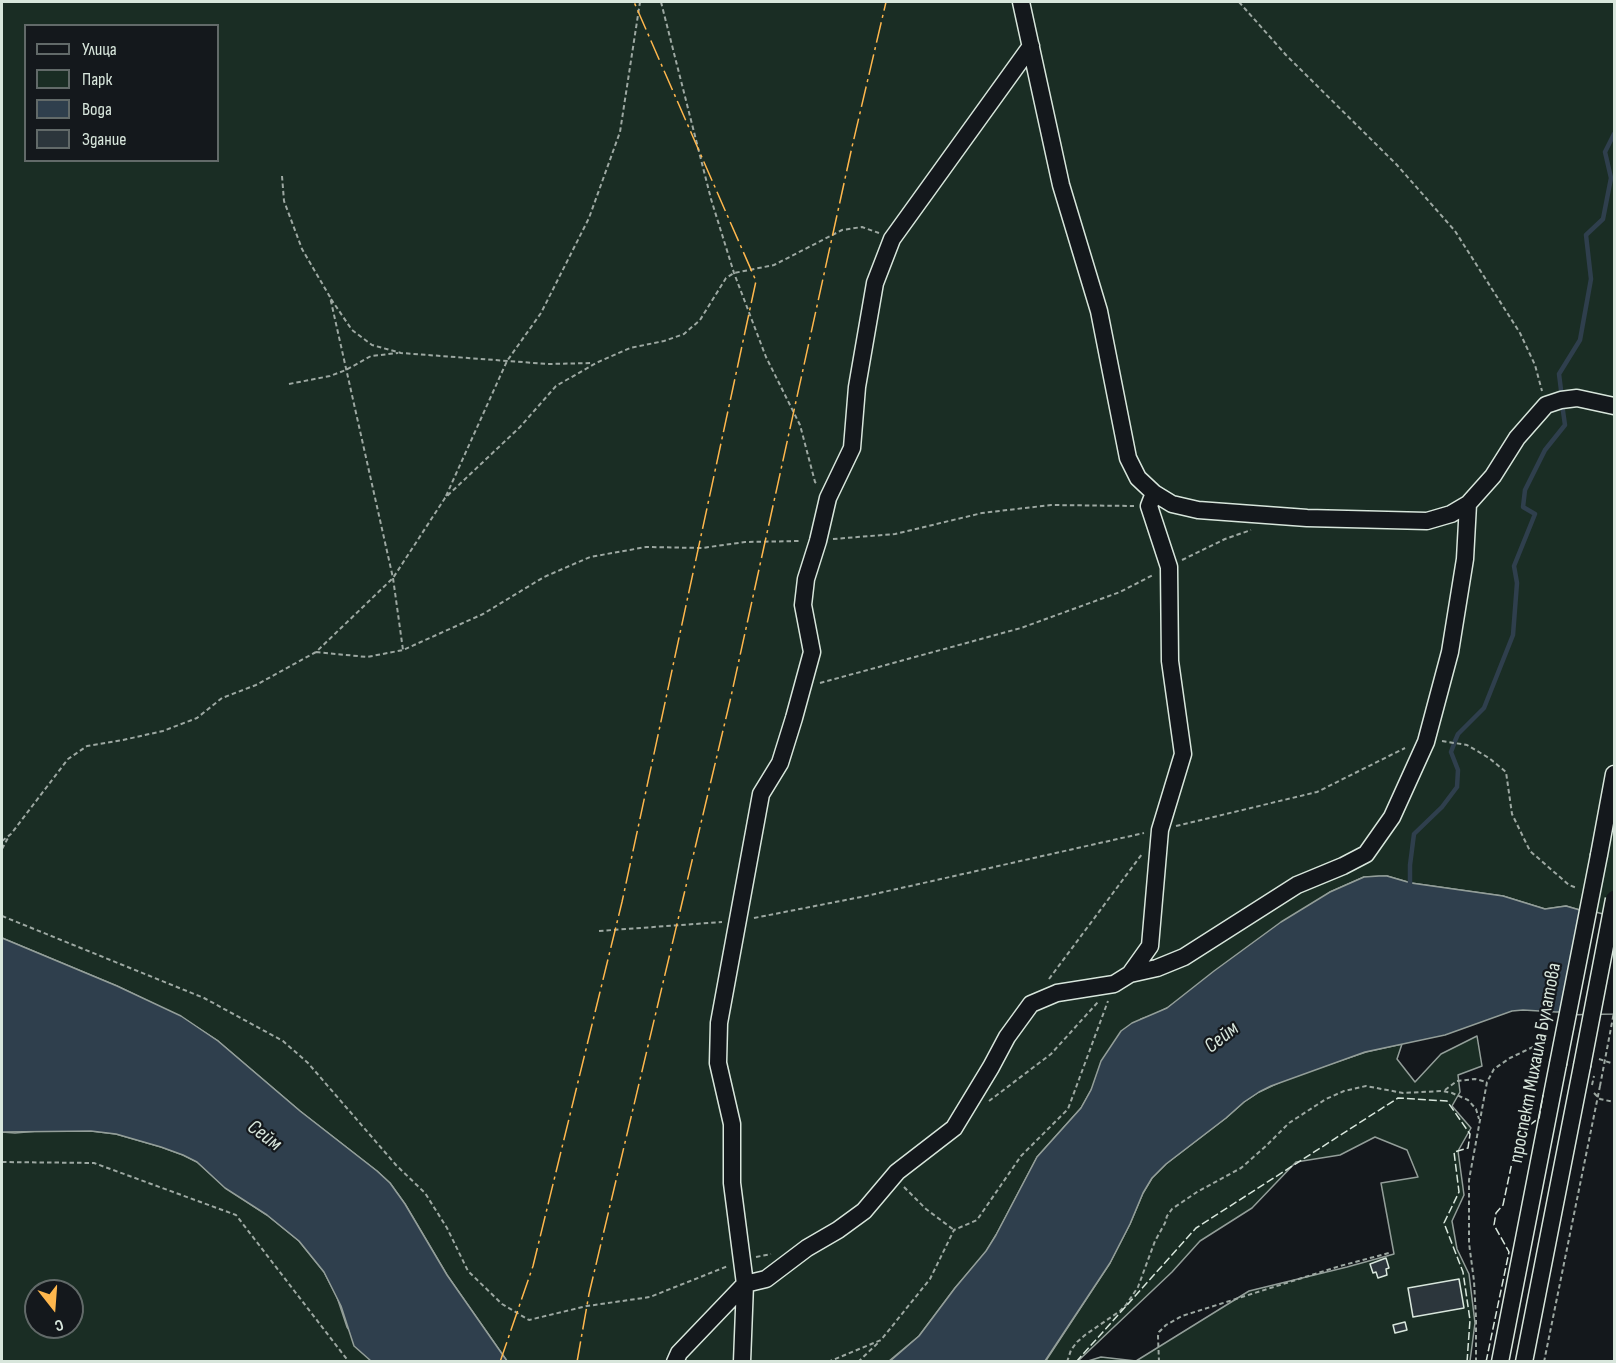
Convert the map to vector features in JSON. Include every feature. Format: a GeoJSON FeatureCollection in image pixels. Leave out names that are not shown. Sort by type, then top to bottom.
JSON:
{"type":"FeatureCollection","features":[{"type":"Feature","properties":{"kind":"street"},"geometry":{"type":"LineString","coordinates":[[1021,2],[1061,185],[1099,311],[1128,458],[1151,499],[1169,567],[1170,661],[1183,754],[1160,830],[1149,946],[1130,974]]}},
{"type":"Feature","properties":{"kind":"street"},"geometry":{"type":"LineString","coordinates":[[742,1362],[746,1284],[732,1184],[732,1124],[718,1063],[719,1023],[761,794],[780,763],[812,652],[803,604],[806,579],[828,498],[852,448],[858,387],[875,283],[893,238],[1031,46]]}},
{"type":"Feature","properties":{"kind":"street"},"geometry":{"type":"LineString","coordinates":[[1151,499],[1198,510],[1307,518],[1427,521],[1451,514],[1468,504],[1493,476],[1517,438],[1546,405],[1577,398],[1614,406]]}},
{"type":"Feature","properties":{"kind":"street"},"geometry":{"type":"LineString","coordinates":[[675,1362],[679,1353],[746,1284],[766,1279],[807,1248],[864,1211],[897,1172],[954,1128],[992,1066],[1006,1037],[1031,1004],[1057,993],[1114,984],[1130,974],[1157,969],[1184,957],[1297,885],[1366,854],[1392,817],[1426,742],[1450,652],[1465,559],[1468,504]]}},
{"type":"Feature","properties":{"kind":"street","name":"проспект Михаила Булатова"},"geometry":{"type":"LineString","coordinates":[[1500,1362],[1614,774]]}},
{"type":"Feature","properties":{"kind":"street"},"geometry":{"type":"LineString","coordinates":[[1524,1362],[1614,899]]}},
{"type":"Feature","properties":{"kind":"path"},"geometry":{"type":"LineString","coordinates":[[2,849],[68,759],[87,746],[163,731],[197,718],[222,698],[256,685],[316,652],[393,578],[445,498],[507,361],[541,314],[589,219],[620,132],[640,2]]}},
{"type":"Feature","properties":{"kind":"path"},"geometry":{"type":"LineString","coordinates":[[661,2],[711,200],[734,273],[766,357],[800,425],[815,482],[828,498]]}},
{"type":"Feature","properties":{"kind":"path"},"geometry":{"type":"LineString","coordinates":[[1239,2],[1286,55],[1397,165],[1455,231],[1520,333],[1535,365],[1546,405]]}},
{"type":"Feature","properties":{"kind":"path"},"geometry":{"type":"LineString","coordinates":[[282,176],[284,201],[302,249],[352,330],[372,345],[401,352],[507,361],[548,364],[596,363]]}},
{"type":"Feature","properties":{"kind":"path"},"geometry":{"type":"LineString","coordinates":[[445,498],[520,427],[555,386],[596,363],[630,348],[684,334],[700,320],[726,278],[734,273],[774,265],[842,231],[862,227],[893,238]]}},
{"type":"Feature","properties":{"kind":"path"},"geometry":{"type":"LineString","coordinates":[[330,297],[393,578],[403,650]]}},
{"type":"Feature","properties":{"kind":"path"},"geometry":{"type":"LineString","coordinates":[[289,384],[330,376],[371,356],[401,352]]}},
{"type":"Feature","properties":{"kind":"path"},"geometry":{"type":"LineString","coordinates":[[316,652],[367,657],[403,650],[483,614],[544,577],[590,557],[646,547],[702,548],[745,542],[818,541],[895,534],[982,513],[1051,505],[1151,499]]}},
{"type":"Feature","properties":{"kind":"path"},"geometry":{"type":"LineString","coordinates":[[802,687],[1021,628],[1120,592],[1225,539],[1254,529]]}},
{"type":"Feature","properties":{"kind":"path"},"geometry":{"type":"LineString","coordinates":[[599,931],[737,921],[866,896],[1160,830]]}},
{"type":"Feature","properties":{"kind":"path"},"geometry":{"type":"LineString","coordinates":[[1031,1004],[1160,830]]}},
{"type":"Feature","properties":{"kind":"path"},"geometry":{"type":"LineString","coordinates":[[2,841],[11,834]]}},
{"type":"Feature","properties":{"kind":"path"},"geometry":{"type":"LineString","coordinates":[[2,915],[204,998],[283,1041],[308,1063],[396,1165],[425,1193],[447,1228],[468,1271],[502,1304],[529,1320],[587,1306],[650,1298],[743,1259],[775,1254]]}},
{"type":"Feature","properties":{"kind":"path"},"geometry":{"type":"LineString","coordinates":[[989,1101],[1051,1054],[1114,984]]}},
{"type":"Feature","properties":{"kind":"path"},"geometry":{"type":"LineString","coordinates":[[858,1362],[881,1340],[930,1279],[954,1230],[977,1220],[1021,1156],[1068,1109],[1114,984]]}},
{"type":"Feature","properties":{"kind":"path"},"geometry":{"type":"LineString","coordinates":[[1544,1362],[1614,1012]]}},
{"type":"Feature","properties":{"kind":"path"},"geometry":{"type":"LineString","coordinates":[[1476,1362],[1474,1281],[1469,1243],[1469,1180],[1486,1082],[1494,1069],[1510,1058],[1539,1044]]}},
{"type":"Feature","properties":{"kind":"path"},"geometry":{"type":"LineString","coordinates":[[1443,1092],[1458,1081],[1475,1078],[1486,1082]]}},
{"type":"Feature","properties":{"kind":"path"},"geometry":{"type":"LineString","coordinates":[[1067,1362],[1077,1342],[1126,1305],[1138,1287],[1155,1241],[1172,1209],[1197,1192],[1241,1168],[1289,1123],[1326,1099],[1356,1087],[1375,1087],[1403,1094],[1452,1093],[1468,1100],[1476,1109],[1479,1119]]}},
{"type":"Feature","properties":{"kind":"path"},"geometry":{"type":"LineString","coordinates":[[1592,1090],[1600,1099],[1614,1102]]}},
{"type":"Feature","properties":{"kind":"path"},"geometry":{"type":"LineString","coordinates":[[2,1162],[94,1163],[236,1215],[349,1362]]}},
{"type":"Feature","properties":{"kind":"path"},"geometry":{"type":"LineString","coordinates":[[887,1183],[904,1186],[926,1209],[954,1230]]}},
{"type":"Feature","properties":{"kind":"path"},"geometry":{"type":"LineString","coordinates":[[1159,1362],[1159,1332],[1182,1316],[1329,1269],[1389,1253]]}},
{"type":"Feature","properties":{"kind":"path"},"geometry":{"type":"LineString","coordinates":[[828,1362],[881,1340]]}},
{"type":"Feature","properties":{"kind":"green space"},"geometry":{"type":"Polygon","coordinates":[[[2,2],[1614,2],[1614,920],[1566,906],[1545,909],[1503,896],[1411,883],[1387,876],[1364,877],[1330,892],[1167,1008],[1141,1019],[1081,1108],[1037,1157],[986,1252],[919,1336],[889,1361],[507,1361],[447,1275],[390,1183],[218,1041],[181,1017],[117,986],[2,938],[2,2]]]}},
{"type":"Feature","properties":{"kind":"green space"},"geometry":{"type":"Polygon","coordinates":[[[1477,1036],[1482,1066],[1458,1075],[1460,1092],[1452,1106],[1471,1128],[1458,1151],[1464,1195],[1452,1221],[1457,1249],[1469,1274],[1475,1323],[1470,1361],[1136,1361],[1249,1291],[1394,1254],[1381,1183],[1418,1177],[1407,1150],[1375,1137],[1340,1155],[1296,1162],[1252,1208],[1200,1241],[1172,1272],[1078,1361],[1045,1362],[1110,1263],[1152,1178],[1166,1164],[1244,1102],[1289,1078],[1366,1052],[1402,1044],[1397,1059],[1415,1082],[1441,1054],[1477,1036]]]}},
{"type":"Feature","properties":{"kind":"green space"},"geometry":{"type":"Polygon","coordinates":[[[49,1130],[116,1134],[161,1147],[197,1162],[226,1188],[267,1215],[299,1241],[324,1272],[337,1297],[347,1327],[371,1361],[2,1361],[2,1132],[49,1130]]]}},
{"type":"Feature","properties":{"kind":"green space"},"geometry":{"type":"Polygon","coordinates":[[[1101,1357],[1136,1361],[1088,1361],[1101,1357]]]}},
{"type":"Feature","properties":{"kind":"water","name":"Сейм"},"geometry":{"type":"Polygon","coordinates":[[[1387,876],[1411,883],[1503,896],[1545,909],[1566,906],[1614,920],[1614,1011],[1512,1011],[1445,1035],[1365,1052],[1271,1086],[1244,1102],[1166,1164],[1152,1178],[1110,1263],[1045,1361],[889,1362],[919,1336],[986,1251],[1037,1157],[1081,1108],[1091,1090],[1101,1061],[1121,1031],[1132,1023],[1167,1008],[1281,922],[1330,892],[1364,877],[1387,876]]]}},
{"type":"Feature","properties":{"kind":"water","name":"Сейм"},"geometry":{"type":"Polygon","coordinates":[[[2,938],[117,986],[181,1016],[218,1041],[300,1111],[377,1171],[390,1183],[405,1204],[447,1275],[507,1361],[371,1361],[354,1346],[341,1306],[324,1272],[299,1241],[267,1215],[225,1188],[197,1162],[161,1147],[116,1134],[91,1131],[2,1132],[2,938]]]}},
{"type":"Feature","properties":{"kind":"pier"},"geometry":{"type":"Polygon","coordinates":[[[1581,908],[1614,917],[1614,1014],[1560,1015],[1581,908]]]}},
{"type":"Feature","properties":{"kind":"building"},"geometry":{"type":"Polygon","coordinates":[[[1386,1258],[1389,1268],[1386,1269],[1387,1275],[1378,1278],[1376,1272],[1373,1273],[1370,1264],[1386,1258]]]}},
{"type":"Feature","properties":{"kind":"building"},"geometry":{"type":"Polygon","coordinates":[[[1459,1279],[1464,1308],[1413,1317],[1408,1288],[1459,1279]]]}},
{"type":"Feature","properties":{"kind":"building"},"geometry":{"type":"Polygon","coordinates":[[[1405,1322],[1407,1330],[1395,1333],[1393,1325],[1405,1322]]]}},
{"type":"Feature","properties":{"kind":"waterway"},"geometry":{"type":"LineString","coordinates":[[1562,398],[1559,374],[1580,340],[1591,279],[1586,235],[1603,219],[1611,178],[1605,152],[1614,134]]}},
{"type":"Feature","properties":{"kind":"waterway"},"geometry":{"type":"LineString","coordinates":[[1455,741],[1458,734],[1484,708],[1513,635],[1517,583],[1514,566],[1535,514],[1523,507],[1525,490],[1545,450],[1565,425],[1562,404]]}},
{"type":"Feature","properties":{"kind":"waterway"},"geometry":{"type":"LineString","coordinates":[[1410,887],[1414,834],[1442,807],[1457,787],[1458,770],[1451,752],[1454,744]]}},
{"type":"Feature","properties":{"kind":"fence"},"geometry":{"type":"LineString","coordinates":[[1486,1362],[1509,1252],[1494,1225],[1496,1213],[1503,1205],[1518,1134],[1539,1118],[1543,1095]]}},
{"type":"Feature","properties":{"kind":"fence"},"geometry":{"type":"LineString","coordinates":[[1076,1362],[1196,1228],[1398,1098],[1447,1101],[1470,1134],[1468,1148],[1454,1152],[1459,1192],[1444,1223],[1463,1272],[1470,1320],[1467,1362]]}},
{"type":"Feature","properties":{"kind":"power"},"geometry":{"type":"LineString","coordinates":[[500,1362],[533,1266],[622,902],[756,281],[634,2]]}},
{"type":"Feature","properties":{"kind":"power"},"geometry":{"type":"LineString","coordinates":[[577,1362],[589,1294],[730,701],[886,2]]}}]}
